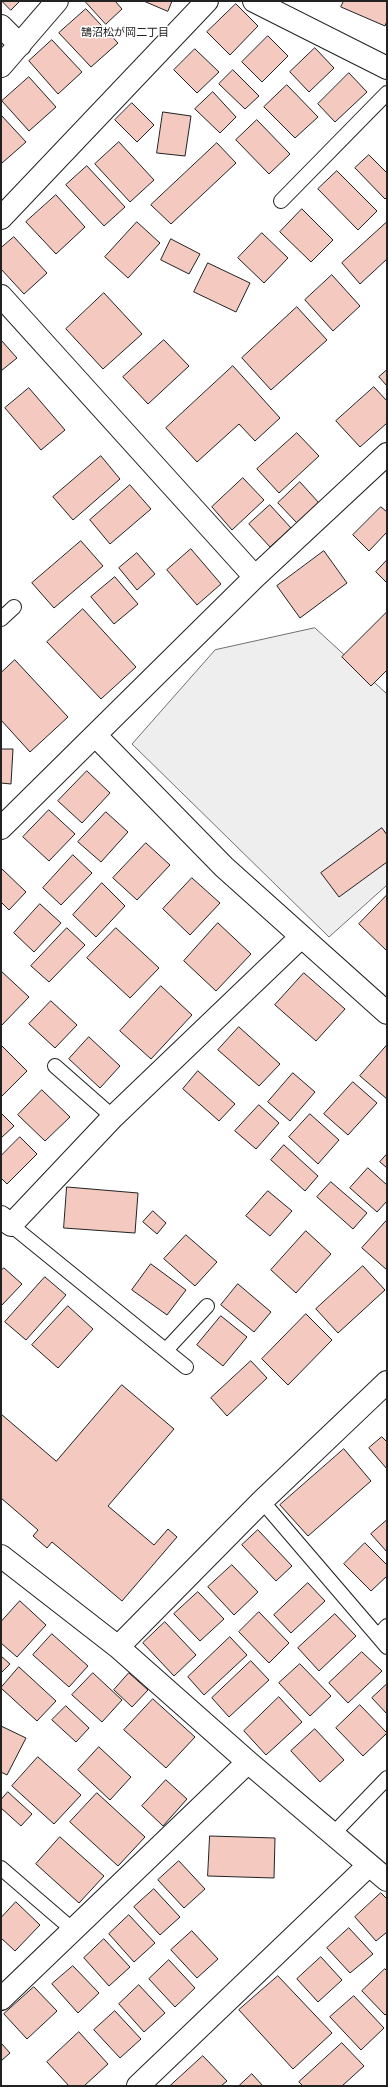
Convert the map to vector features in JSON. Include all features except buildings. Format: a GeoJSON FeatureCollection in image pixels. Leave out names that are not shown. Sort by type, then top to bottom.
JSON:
{"type":"FeatureCollection","features":[{"type":"Feature","properties":{"kind":"street"},"geometry":{"type":"LineString","coordinates":[[1,66],[57,1]]}},
{"type":"Feature","properties":{"kind":"street"},"geometry":{"type":"LineString","coordinates":[[1,218],[207,1]]}},
{"type":"Feature","properties":{"kind":"street"},"geometry":{"type":"LineString","coordinates":[[254,1],[387,68]]}},
{"type":"Feature","properties":{"kind":"street"},"geometry":{"type":"LineString","coordinates":[[1,26],[20,45]]}},
{"type":"Feature","properties":{"kind":"street"},"geometry":{"type":"LineString","coordinates":[[1,296],[255,576]]}},
{"type":"Feature","properties":{"kind":"street"},"geometry":{"type":"LineString","coordinates":[[1,828],[255,576],[384,462]]}},
{"type":"Feature","properties":{"kind":"street"},"geometry":{"type":"LineString","coordinates":[[95,735],[224,867],[387,1013]]}},
{"type":"Feature","properties":{"kind":"street"},"geometry":{"type":"LineString","coordinates":[[6,1221],[301,937]]}},
{"type":"Feature","properties":{"kind":"street"},"geometry":{"type":"LineString","coordinates":[[118,1647],[262,1501],[387,1382]]}},
{"type":"Feature","properties":{"kind":"street"},"geometry":{"type":"LineString","coordinates":[[1,1556],[118,1647],[248,1762],[387,1880]]}},
{"type":"Feature","properties":{"kind":"street"},"geometry":{"type":"LineString","coordinates":[[1,1999],[248,1762]]}},
{"type":"Feature","properties":{"kind":"street"},"geometry":{"type":"LineString","coordinates":[[138,2086],[369,1865]]}},
{"type":"Feature","properties":{"kind":"lane"},"geometry":{"type":"LineString","coordinates":[[281,201],[387,93]]}},
{"type":"Feature","properties":{"kind":"lane"},"geometry":{"type":"LineString","coordinates":[[1,619],[14,607]]}},
{"type":"Feature","properties":{"kind":"lane"},"geometry":{"type":"LineString","coordinates":[[55,1066],[113,1117]]}},
{"type":"Feature","properties":{"kind":"lane"},"geometry":{"type":"LineString","coordinates":[[6,1221],[186,1367]]}},
{"type":"Feature","properties":{"kind":"lane"},"geometry":{"type":"LineString","coordinates":[[166,1350],[207,1306]]}},
{"type":"Feature","properties":{"kind":"lane"},"geometry":{"type":"LineString","coordinates":[[262,1501],[382,1631],[387,1647]]}},
{"type":"Feature","properties":{"kind":"lane"},"geometry":{"type":"LineString","coordinates":[[333,1834],[387,1778]]}},
{"type":"Feature","properties":{"kind":"lane"},"geometry":{"type":"LineString","coordinates":[[1,1868],[73,1930]]}},
{"type":"Feature","properties":{"kind":"shaded area"},"geometry":{"type":"Polygon","coordinates":[[[315,628],[387,694],[387,885],[329,937],[132,744],[215,650],[315,628]]]}},
{"type":"Feature","properties":{"kind":"district","name":"鵠沼松が岡二丁目"},"geometry":{"type":"Point","coordinates":[125,33]}}]}
